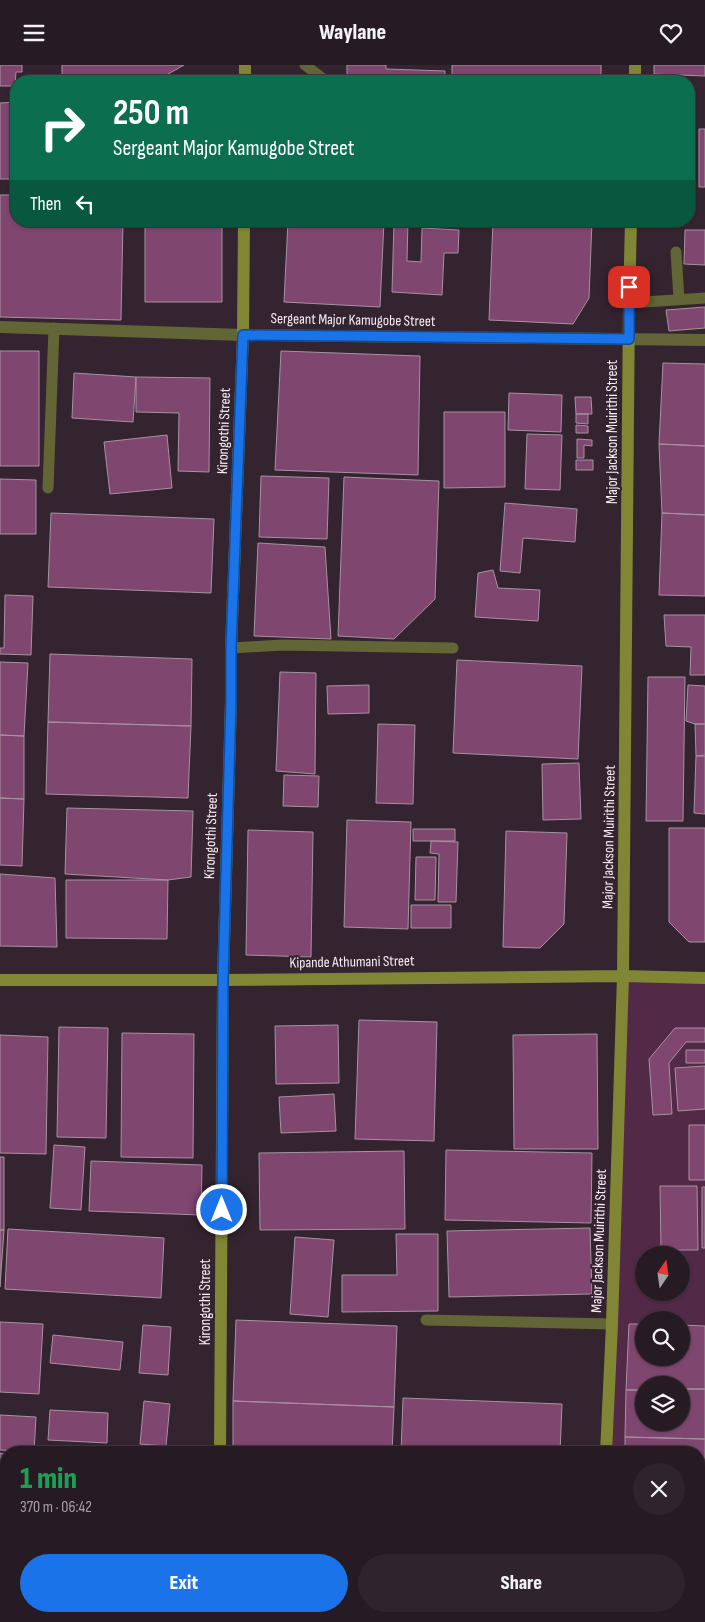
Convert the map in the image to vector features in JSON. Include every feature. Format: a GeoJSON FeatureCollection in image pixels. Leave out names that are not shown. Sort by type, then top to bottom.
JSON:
{"type":"FeatureCollection","features":[{"type":"Feature","properties":{"kind":"street","name":"Kirongothi Street"},"geometry":{"type":"LineString","coordinates":[[220,1446],[223,980],[231,648],[243,335],[244,227]]}},
{"type":"Feature","properties":{"kind":"street","name":"Major Jackson Muirithi Street"},"geometry":{"type":"LineString","coordinates":[[606,1446],[623,976],[631,227]]}},
{"type":"Feature","properties":{"kind":"street","name":"Sergeant Major Kamugobe Street"},"geometry":{"type":"LineString","coordinates":[[0,327],[54,327],[243,335],[705,340]]}},
{"type":"Feature","properties":{"kind":"street","name":"Kipande Athumani Street"},"geometry":{"type":"LineString","coordinates":[[0,979],[223,980],[623,976],[705,978]]}},
{"type":"Feature","properties":{"kind":"lane"},"geometry":{"type":"LineString","coordinates":[[304,65],[318,75]]}},
{"type":"Feature","properties":{"kind":"lane"},"geometry":{"type":"LineString","coordinates":[[676,252],[679,299]]}},
{"type":"Feature","properties":{"kind":"lane"},"geometry":{"type":"LineString","coordinates":[[629,303],[705,299]]}},
{"type":"Feature","properties":{"kind":"lane"},"geometry":{"type":"LineString","coordinates":[[48,488],[54,327]]}},
{"type":"Feature","properties":{"kind":"lane"},"geometry":{"type":"LineString","coordinates":[[231,648],[282,645],[453,648]]}},
{"type":"Feature","properties":{"kind":"lane"},"geometry":{"type":"LineString","coordinates":[[426,1320],[612,1324]]}},
{"type":"Feature","properties":{"kind":"shaded area"},"geometry":{"type":"Polygon","coordinates":[[[623,976],[705,978],[705,1446],[604,1446],[623,976]]]}},
{"type":"Feature","properties":{"kind":"building"},"geometry":{"type":"Polygon","coordinates":[[[0,65],[22,65],[22,72],[10,75],[10,86],[0,86],[0,65]]]}},
{"type":"Feature","properties":{"kind":"building"},"geometry":{"type":"Polygon","coordinates":[[[62,65],[184,65],[166,75],[62,75],[62,65]]]}},
{"type":"Feature","properties":{"kind":"building"},"geometry":{"type":"Polygon","coordinates":[[[347,65],[386,65],[386,69],[445,71],[445,75],[347,75],[347,65]]]}},
{"type":"Feature","properties":{"kind":"building"},"geometry":{"type":"Polygon","coordinates":[[[452,65],[601,65],[601,75],[452,75],[452,65]]]}},
{"type":"Feature","properties":{"kind":"building"},"geometry":{"type":"Polygon","coordinates":[[[654,65],[705,65],[705,76],[654,74],[654,65]]]}},
{"type":"Feature","properties":{"kind":"building"},"geometry":{"type":"Polygon","coordinates":[[[10,102],[10,179],[0,179],[0,103],[10,102]]]}},
{"type":"Feature","properties":{"kind":"building"},"geometry":{"type":"Polygon","coordinates":[[[699,129],[705,129],[705,187],[699,187],[699,129]]]}},
{"type":"Feature","properties":{"kind":"building"},"geometry":{"type":"Polygon","coordinates":[[[0,195],[10,195],[10,227],[123,227],[121,320],[0,317],[0,195]]]}},
{"type":"Feature","properties":{"kind":"building"},"geometry":{"type":"Polygon","coordinates":[[[145,227],[222,227],[222,302],[145,302],[145,227]]]}},
{"type":"Feature","properties":{"kind":"building"},"geometry":{"type":"Polygon","coordinates":[[[288,227],[384,227],[380,307],[284,302],[288,227]]]}},
{"type":"Feature","properties":{"kind":"building"},"geometry":{"type":"Polygon","coordinates":[[[394,227],[408,227],[407,261],[421,262],[422,228],[459,230],[458,253],[444,253],[442,295],[392,292],[394,227]]]}},
{"type":"Feature","properties":{"kind":"building"},"geometry":{"type":"Polygon","coordinates":[[[493,227],[592,227],[589,298],[573,324],[489,320],[493,227]]]}},
{"type":"Feature","properties":{"kind":"building"},"geometry":{"type":"Polygon","coordinates":[[[685,230],[705,230],[705,265],[684,264],[685,230]]]}},
{"type":"Feature","properties":{"kind":"building"},"geometry":{"type":"Polygon","coordinates":[[[705,307],[705,328],[669,331],[666,310],[705,307]]]}},
{"type":"Feature","properties":{"kind":"building"},"geometry":{"type":"Polygon","coordinates":[[[0,351],[39,351],[39,466],[0,466],[0,351]]]}},
{"type":"Feature","properties":{"kind":"building"},"geometry":{"type":"Polygon","coordinates":[[[281,351],[420,356],[418,475],[275,470],[281,351]]]}},
{"type":"Feature","properties":{"kind":"building"},"geometry":{"type":"Polygon","coordinates":[[[663,363],[705,364],[705,446],[659,444],[663,363]]]}},
{"type":"Feature","properties":{"kind":"building"},"geometry":{"type":"Polygon","coordinates":[[[74,373],[136,377],[133,422],[72,418],[74,373]]]}},
{"type":"Feature","properties":{"kind":"building"},"geometry":{"type":"Polygon","coordinates":[[[136,377],[210,378],[209,472],[178,471],[179,413],[136,412],[136,377]]]}},
{"type":"Feature","properties":{"kind":"building"},"geometry":{"type":"Polygon","coordinates":[[[509,393],[562,395],[561,432],[508,430],[509,393]]]}},
{"type":"Feature","properties":{"kind":"building"},"geometry":{"type":"Polygon","coordinates":[[[575,397],[591,397],[592,414],[576,414],[575,397]]]}},
{"type":"Feature","properties":{"kind":"building"},"geometry":{"type":"Polygon","coordinates":[[[444,412],[505,412],[505,487],[444,488],[444,412]]]}},
{"type":"Feature","properties":{"kind":"building"},"geometry":{"type":"Polygon","coordinates":[[[576,414],[588,414],[588,424],[576,423],[576,414]]]}},
{"type":"Feature","properties":{"kind":"building"},"geometry":{"type":"Polygon","coordinates":[[[576,425],[588,426],[588,433],[576,433],[576,425]]]}},
{"type":"Feature","properties":{"kind":"building"},"geometry":{"type":"Polygon","coordinates":[[[527,434],[562,435],[560,490],[525,489],[527,434]]]}},
{"type":"Feature","properties":{"kind":"building"},"geometry":{"type":"Polygon","coordinates":[[[167,435],[172,488],[110,494],[104,442],[167,435]]]}},
{"type":"Feature","properties":{"kind":"building"},"geometry":{"type":"Polygon","coordinates":[[[577,439],[592,440],[592,446],[584,445],[584,458],[577,458],[577,439]]]}},
{"type":"Feature","properties":{"kind":"building"},"geometry":{"type":"Polygon","coordinates":[[[659,444],[705,446],[705,515],[662,513],[659,444]]]}},
{"type":"Feature","properties":{"kind":"building"},"geometry":{"type":"Polygon","coordinates":[[[576,460],[593,460],[593,470],[576,470],[576,460]]]}},
{"type":"Feature","properties":{"kind":"building"},"geometry":{"type":"Polygon","coordinates":[[[261,476],[329,478],[327,539],[259,537],[261,476]]]}},
{"type":"Feature","properties":{"kind":"building"},"geometry":{"type":"Polygon","coordinates":[[[344,477],[439,481],[435,599],[394,639],[338,636],[344,477]]]}},
{"type":"Feature","properties":{"kind":"building"},"geometry":{"type":"Polygon","coordinates":[[[0,479],[36,480],[36,534],[0,534],[0,479]]]}},
{"type":"Feature","properties":{"kind":"building"},"geometry":{"type":"Polygon","coordinates":[[[505,503],[577,509],[575,542],[523,538],[520,573],[500,571],[505,503]]]}},
{"type":"Feature","properties":{"kind":"building"},"geometry":{"type":"Polygon","coordinates":[[[51,513],[214,519],[211,593],[48,587],[51,513]]]}},
{"type":"Feature","properties":{"kind":"building"},"geometry":{"type":"Polygon","coordinates":[[[662,513],[705,515],[705,596],[659,595],[662,513]]]}},
{"type":"Feature","properties":{"kind":"building"},"geometry":{"type":"Polygon","coordinates":[[[258,543],[325,547],[331,639],[254,636],[258,543]]]}},
{"type":"Feature","properties":{"kind":"building"},"geometry":{"type":"Polygon","coordinates":[[[493,570],[498,588],[540,590],[538,621],[475,617],[478,573],[493,570]]]}},
{"type":"Feature","properties":{"kind":"building"},"geometry":{"type":"Polygon","coordinates":[[[5,595],[33,596],[31,655],[0,654],[0,648],[4,648],[5,595]]]}},
{"type":"Feature","properties":{"kind":"building"},"geometry":{"type":"Polygon","coordinates":[[[664,615],[705,615],[705,675],[690,675],[691,647],[666,646],[664,615]]]}},
{"type":"Feature","properties":{"kind":"building"},"geometry":{"type":"Polygon","coordinates":[[[50,654],[192,659],[191,726],[48,722],[50,654]]]}},
{"type":"Feature","properties":{"kind":"building"},"geometry":{"type":"Polygon","coordinates":[[[457,660],[582,666],[578,759],[453,753],[457,660]]]}},
{"type":"Feature","properties":{"kind":"building"},"geometry":{"type":"Polygon","coordinates":[[[0,662],[28,663],[24,736],[0,735],[0,662]]]}},
{"type":"Feature","properties":{"kind":"building"},"geometry":{"type":"Polygon","coordinates":[[[280,672],[316,673],[315,774],[276,771],[280,672]]]}},
{"type":"Feature","properties":{"kind":"building"},"geometry":{"type":"Polygon","coordinates":[[[648,677],[685,677],[683,821],[646,821],[648,677]]]}},
{"type":"Feature","properties":{"kind":"building"},"geometry":{"type":"Polygon","coordinates":[[[369,685],[369,713],[328,714],[327,686],[369,685]]]}},
{"type":"Feature","properties":{"kind":"building"},"geometry":{"type":"Polygon","coordinates":[[[688,685],[705,686],[705,724],[695,724],[686,721],[688,685]]]}},
{"type":"Feature","properties":{"kind":"building"},"geometry":{"type":"Polygon","coordinates":[[[48,722],[191,726],[188,798],[46,794],[48,722]]]}},
{"type":"Feature","properties":{"kind":"building"},"geometry":{"type":"Polygon","coordinates":[[[378,724],[415,725],[413,804],[376,803],[378,724]]]}},
{"type":"Feature","properties":{"kind":"building"},"geometry":{"type":"Polygon","coordinates":[[[695,724],[705,724],[705,755],[696,756],[695,724]]]}},
{"type":"Feature","properties":{"kind":"building"},"geometry":{"type":"Polygon","coordinates":[[[0,735],[24,736],[24,799],[0,798],[0,735]]]}},
{"type":"Feature","properties":{"kind":"building"},"geometry":{"type":"Polygon","coordinates":[[[696,756],[705,756],[705,814],[694,813],[696,756]]]}},
{"type":"Feature","properties":{"kind":"building"},"geometry":{"type":"Polygon","coordinates":[[[579,763],[581,819],[543,820],[542,764],[579,763]]]}},
{"type":"Feature","properties":{"kind":"building"},"geometry":{"type":"Polygon","coordinates":[[[284,775],[319,776],[318,807],[283,806],[284,775]]]}},
{"type":"Feature","properties":{"kind":"building"},"geometry":{"type":"Polygon","coordinates":[[[0,798],[24,799],[22,866],[0,865],[0,798]]]}},
{"type":"Feature","properties":{"kind":"building"},"geometry":{"type":"Polygon","coordinates":[[[67,808],[193,811],[191,877],[168,880],[65,874],[67,808]]]}},
{"type":"Feature","properties":{"kind":"building"},"geometry":{"type":"Polygon","coordinates":[[[347,820],[411,822],[408,929],[344,927],[347,820]]]}},
{"type":"Feature","properties":{"kind":"building"},"geometry":{"type":"Polygon","coordinates":[[[669,828],[705,828],[705,942],[689,942],[669,922],[669,828]]]}},
{"type":"Feature","properties":{"kind":"building"},"geometry":{"type":"Polygon","coordinates":[[[413,829],[455,829],[455,841],[413,841],[413,829]]]}},
{"type":"Feature","properties":{"kind":"building"},"geometry":{"type":"Polygon","coordinates":[[[248,830],[313,832],[311,957],[246,955],[248,830]]]}},
{"type":"Feature","properties":{"kind":"building"},"geometry":{"type":"Polygon","coordinates":[[[506,831],[567,833],[564,924],[540,948],[503,947],[506,831]]]}},
{"type":"Feature","properties":{"kind":"building"},"geometry":{"type":"Polygon","coordinates":[[[431,841],[458,842],[456,902],[438,902],[439,854],[430,853],[431,841]]]}},
{"type":"Feature","properties":{"kind":"building"},"geometry":{"type":"Polygon","coordinates":[[[416,857],[436,857],[435,900],[415,900],[416,857]]]}},
{"type":"Feature","properties":{"kind":"building"},"geometry":{"type":"Polygon","coordinates":[[[0,874],[55,878],[57,947],[0,946],[0,874]]]}},
{"type":"Feature","properties":{"kind":"building"},"geometry":{"type":"Polygon","coordinates":[[[66,880],[168,880],[167,939],[66,938],[66,880]]]}},
{"type":"Feature","properties":{"kind":"building"},"geometry":{"type":"Polygon","coordinates":[[[411,905],[451,905],[451,928],[411,928],[411,905]]]}},
{"type":"Feature","properties":{"kind":"building"},"geometry":{"type":"Polygon","coordinates":[[[359,1020],[437,1022],[434,1141],[355,1139],[359,1020]]]}},
{"type":"Feature","properties":{"kind":"building"},"geometry":{"type":"Polygon","coordinates":[[[338,1025],[339,1083],[276,1084],[275,1026],[338,1025]]]}},
{"type":"Feature","properties":{"kind":"building"},"geometry":{"type":"Polygon","coordinates":[[[59,1027],[108,1028],[106,1138],[57,1137],[59,1027]]]}},
{"type":"Feature","properties":{"kind":"building"},"geometry":{"type":"Polygon","coordinates":[[[675,1028],[705,1028],[705,1042],[686,1042],[669,1063],[672,1114],[653,1115],[649,1059],[675,1028]]]}},
{"type":"Feature","properties":{"kind":"building"},"geometry":{"type":"Polygon","coordinates":[[[122,1033],[194,1034],[193,1158],[121,1157],[122,1033]]]}},
{"type":"Feature","properties":{"kind":"building"},"geometry":{"type":"Polygon","coordinates":[[[597,1034],[598,1149],[514,1149],[513,1035],[597,1034]]]}},
{"type":"Feature","properties":{"kind":"building"},"geometry":{"type":"Polygon","coordinates":[[[0,1035],[48,1037],[46,1154],[0,1153],[0,1035]]]}},
{"type":"Feature","properties":{"kind":"building"},"geometry":{"type":"Polygon","coordinates":[[[686,1050],[705,1050],[705,1063],[686,1063],[686,1050]]]}},
{"type":"Feature","properties":{"kind":"building"},"geometry":{"type":"Polygon","coordinates":[[[705,1066],[705,1109],[678,1111],[675,1068],[705,1066]]]}},
{"type":"Feature","properties":{"kind":"building"},"geometry":{"type":"Polygon","coordinates":[[[334,1094],[336,1131],[281,1133],[279,1097],[334,1094]]]}},
{"type":"Feature","properties":{"kind":"building"},"geometry":{"type":"Polygon","coordinates":[[[689,1125],[705,1125],[705,1180],[689,1180],[689,1125]]]}},
{"type":"Feature","properties":{"kind":"building"},"geometry":{"type":"Polygon","coordinates":[[[54,1145],[85,1147],[81,1210],[50,1208],[54,1145]]]}},
{"type":"Feature","properties":{"kind":"building"},"geometry":{"type":"Polygon","coordinates":[[[446,1150],[592,1153],[591,1223],[445,1220],[446,1150]]]}},
{"type":"Feature","properties":{"kind":"building"},"geometry":{"type":"Polygon","coordinates":[[[404,1151],[405,1229],[260,1230],[259,1153],[404,1151]]]}},
{"type":"Feature","properties":{"kind":"building"},"geometry":{"type":"Polygon","coordinates":[[[0,1157],[4,1157],[4,1230],[0,1230],[0,1157]]]}},
{"type":"Feature","properties":{"kind":"building"},"geometry":{"type":"Polygon","coordinates":[[[91,1161],[202,1165],[201,1215],[89,1211],[91,1161]]]}},
{"type":"Feature","properties":{"kind":"building"},"geometry":{"type":"Polygon","coordinates":[[[660,1186],[697,1186],[698,1250],[690,1250],[690,1246],[661,1246],[660,1186]]]}},
{"type":"Feature","properties":{"kind":"building"},"geometry":{"type":"Polygon","coordinates":[[[702,1187],[705,1187],[705,1248],[702,1248],[702,1187]]]}},
{"type":"Feature","properties":{"kind":"building"},"geometry":{"type":"Polygon","coordinates":[[[590,1228],[592,1294],[449,1297],[447,1231],[590,1228]]]}},
{"type":"Feature","properties":{"kind":"building"},"geometry":{"type":"Polygon","coordinates":[[[8,1229],[164,1238],[161,1298],[5,1289],[8,1229]]]}},
{"type":"Feature","properties":{"kind":"building"},"geometry":{"type":"Polygon","coordinates":[[[0,1230],[4,1230],[0,1287],[0,1230]]]}},
{"type":"Feature","properties":{"kind":"building"},"geometry":{"type":"Polygon","coordinates":[[[396,1234],[438,1234],[438,1311],[342,1312],[342,1275],[397,1275],[396,1234]]]}},
{"type":"Feature","properties":{"kind":"building"},"geometry":{"type":"Polygon","coordinates":[[[295,1237],[334,1240],[328,1317],[290,1314],[295,1237]]]}},
{"type":"Feature","properties":{"kind":"building"},"geometry":{"type":"Polygon","coordinates":[[[236,1320],[397,1326],[394,1407],[233,1401],[236,1320]]]}},
{"type":"Feature","properties":{"kind":"building"},"geometry":{"type":"Polygon","coordinates":[[[0,1322],[43,1324],[39,1394],[0,1392],[0,1322]]]}},
{"type":"Feature","properties":{"kind":"building"},"geometry":{"type":"Polygon","coordinates":[[[629,1324],[635,1324],[635,1366],[690,1366],[690,1325],[705,1326],[705,1389],[690,1389],[690,1376],[635,1376],[635,1390],[626,1390],[629,1324]]]}},
{"type":"Feature","properties":{"kind":"building"},"geometry":{"type":"Polygon","coordinates":[[[143,1325],[171,1327],[168,1375],[139,1373],[143,1325]]]}},
{"type":"Feature","properties":{"kind":"building"},"geometry":{"type":"Polygon","coordinates":[[[53,1335],[123,1342],[120,1370],[50,1363],[53,1335]]]}},
{"type":"Feature","properties":{"kind":"building"},"geometry":{"type":"Polygon","coordinates":[[[690,1389],[705,1389],[705,1439],[625,1437],[626,1390],[635,1390],[635,1431],[690,1431],[690,1389]]]}},
{"type":"Feature","properties":{"kind":"building"},"geometry":{"type":"Polygon","coordinates":[[[403,1398],[562,1404],[560,1446],[401,1446],[403,1398]]]}},
{"type":"Feature","properties":{"kind":"building"},"geometry":{"type":"Polygon","coordinates":[[[144,1401],[170,1404],[166,1446],[140,1444],[144,1401]]]}},
{"type":"Feature","properties":{"kind":"building"},"geometry":{"type":"Polygon","coordinates":[[[233,1401],[394,1407],[392,1446],[233,1446],[233,1401]]]}},
{"type":"Feature","properties":{"kind":"building"},"geometry":{"type":"Polygon","coordinates":[[[50,1410],[108,1413],[107,1443],[48,1440],[50,1410]]]}},
{"type":"Feature","properties":{"kind":"building"},"geometry":{"type":"Polygon","coordinates":[[[0,1415],[36,1417],[34,1446],[0,1446],[0,1415]]]}},
{"type":"Feature","properties":{"kind":"building"},"geometry":{"type":"Polygon","coordinates":[[[625,1437],[705,1439],[705,1446],[625,1446],[625,1437]]]}},
{"type":"Feature","properties":{"kind":"route"},"geometry":{"type":"LineString","coordinates":[[222,1210],[223,980],[231,648],[243,335],[629,339],[629,287]]}}]}
